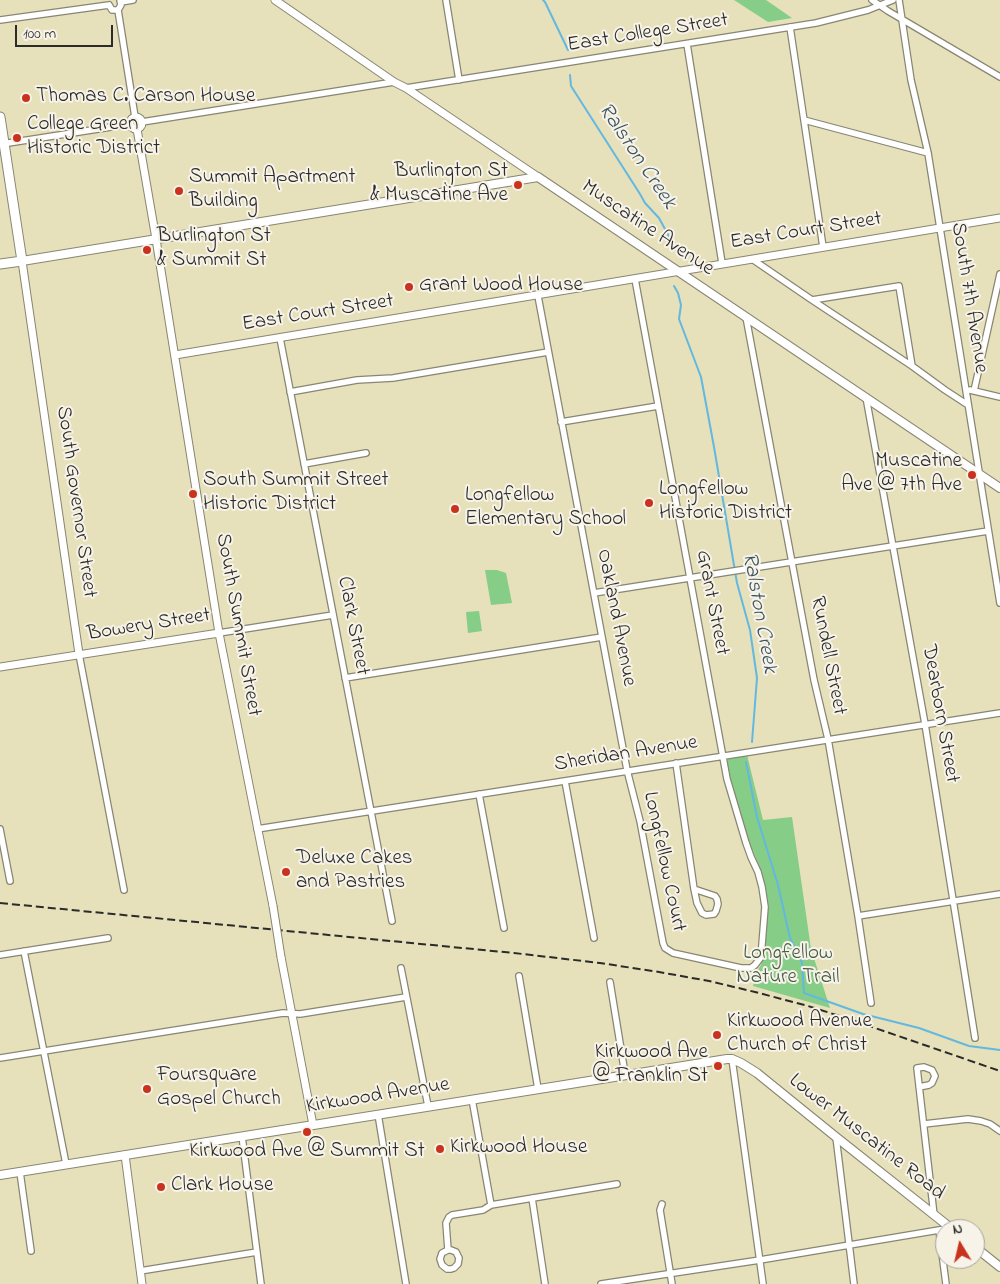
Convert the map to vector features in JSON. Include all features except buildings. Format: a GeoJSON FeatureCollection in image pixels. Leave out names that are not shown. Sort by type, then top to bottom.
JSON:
{"type":"FeatureCollection","features":[{"type":"Feature","properties":{"kind":"main road","name":"South Governor Street"},"geometry":{"type":"LineString","coordinates":[[0,117],[2,144],[22,261]]}},
{"type":"Feature","properties":{"kind":"main road"},"geometry":{"type":"LineString","coordinates":[[0,264],[538,177]]}},
{"type":"Feature","properties":{"kind":"main road","name":"Muscatine Avenue"},"geometry":{"type":"LineString","coordinates":[[538,177],[1000,488]]}},
{"type":"Feature","properties":{"kind":"main road","name":"Kirkwood Avenue"},"geometry":{"type":"LineString","coordinates":[[0,1175],[625,1074],[732,1059]]}},
{"type":"Feature","properties":{"kind":"main road","name":"Lower Muscatine Road"},"geometry":{"type":"LineString","coordinates":[[732,1059],[757,1073],[940,1219]]}},
{"type":"Feature","properties":{"kind":"main road"},"geometry":{"type":"LineString","coordinates":[[985,1255],[1000,1267]]}},
{"type":"Feature","properties":{"kind":"street"},"geometry":{"type":"LineString","coordinates":[[134,0],[120,1],[121,7],[118,10],[135,117]]}},
{"type":"Feature","properties":{"kind":"street","name":"Muscatine Avenue"},"geometry":{"type":"LineString","coordinates":[[275,0],[394,82],[406,88],[538,177]]}},
{"type":"Feature","properties":{"kind":"street"},"geometry":{"type":"LineString","coordinates":[[446,0],[459,80]]}},
{"type":"Feature","properties":{"kind":"street"},"geometry":{"type":"LineString","coordinates":[[872,0],[1000,76]]}},
{"type":"Feature","properties":{"kind":"street","name":"East College Street"},"geometry":{"type":"LineString","coordinates":[[406,88],[816,24],[880,6],[893,0]]}},
{"type":"Feature","properties":{"kind":"street","name":"South 7th Avenue"},"geometry":{"type":"LineString","coordinates":[[898,0],[912,87],[928,153],[1000,603]]}},
{"type":"Feature","properties":{"kind":"street"},"geometry":{"type":"LineString","coordinates":[[0,20],[110,2],[112,10],[118,10]]}},
{"type":"Feature","properties":{"kind":"street"},"geometry":{"type":"LineString","coordinates":[[790,27],[823,247]]}},
{"type":"Feature","properties":{"kind":"street"},"geometry":{"type":"LineString","coordinates":[[687,44],[722,263]]}},
{"type":"Feature","properties":{"kind":"street"},"geometry":{"type":"LineString","coordinates":[[142,122],[394,82]]}},
{"type":"Feature","properties":{"kind":"street"},"geometry":{"type":"LineString","coordinates":[[135,117],[140,118],[142,122]]}},
{"type":"Feature","properties":{"kind":"street"},"geometry":{"type":"LineString","coordinates":[[130,124],[131,120],[135,117]]}},
{"type":"Feature","properties":{"kind":"street"},"geometry":{"type":"LineString","coordinates":[[804,120],[928,153]]}},
{"type":"Feature","properties":{"kind":"street"},"geometry":{"type":"LineString","coordinates":[[130,124],[137,129],[141,127],[142,122]]}},
{"type":"Feature","properties":{"kind":"street"},"geometry":{"type":"LineString","coordinates":[[2,144],[130,124]]}},
{"type":"Feature","properties":{"kind":"street","name":"South Summit Street"},"geometry":{"type":"LineString","coordinates":[[137,129],[219,633],[314,1124]]}},
{"type":"Feature","properties":{"kind":"street","name":"East Court Street"},"geometry":{"type":"LineString","coordinates":[[175,355],[1000,218]]}},
{"type":"Feature","properties":{"kind":"street"},"geometry":{"type":"LineString","coordinates":[[752,258],[968,405]]}},
{"type":"Feature","properties":{"kind":"street","name":"South Governor Street"},"geometry":{"type":"LineString","coordinates":[[22,261],[80,654],[124,890]]}},
{"type":"Feature","properties":{"kind":"street"},"geometry":{"type":"LineString","coordinates":[[974,391],[1000,274]]}},
{"type":"Feature","properties":{"kind":"street","name":"Grant Street"},"geometry":{"type":"LineString","coordinates":[[635,279],[723,756]]}},
{"type":"Feature","properties":{"kind":"street"},"geometry":{"type":"LineString","coordinates":[[812,300],[899,286],[912,366]]}},
{"type":"Feature","properties":{"kind":"street","name":"Oakland Avenue"},"geometry":{"type":"LineString","coordinates":[[538,296],[627,770]]}},
{"type":"Feature","properties":{"kind":"street","name":"Rundell Street"},"geometry":{"type":"LineString","coordinates":[[746,317],[814,680],[828,740],[871,1003]]}},
{"type":"Feature","properties":{"kind":"street","name":"Clark Street"},"geometry":{"type":"LineString","coordinates":[[280,338],[392,921]]}},
{"type":"Feature","properties":{"kind":"street"},"geometry":{"type":"LineString","coordinates":[[290,392],[357,380],[393,378],[548,352]]}},
{"type":"Feature","properties":{"kind":"street"},"geometry":{"type":"LineString","coordinates":[[966,389],[1000,397]]}},
{"type":"Feature","properties":{"kind":"street","name":"Dearborn Street"},"geometry":{"type":"LineString","coordinates":[[866,397],[925,724],[975,1038]]}},
{"type":"Feature","properties":{"kind":"street"},"geometry":{"type":"LineString","coordinates":[[562,422],[658,406]]}},
{"type":"Feature","properties":{"kind":"street"},"geometry":{"type":"LineString","coordinates":[[304,464],[366,453]]}},
{"type":"Feature","properties":{"kind":"street"},"geometry":{"type":"LineString","coordinates":[[594,592],[988,531]]}},
{"type":"Feature","properties":{"kind":"street","name":"Bowery Street"},"geometry":{"type":"LineString","coordinates":[[0,667],[333,615]]}},
{"type":"Feature","properties":{"kind":"street"},"geometry":{"type":"LineString","coordinates":[[345,678],[602,637]]}},
{"type":"Feature","properties":{"kind":"street","name":"Sheridan Avenue"},"geometry":{"type":"LineString","coordinates":[[258,829],[1000,712]]}},
{"type":"Feature","properties":{"kind":"street","name":"Longfellow Court"},"geometry":{"type":"LineString","coordinates":[[627,770],[640,821],[665,948],[673,954],[746,969],[756,966],[761,957],[764,896],[758,872],[746,843],[727,779],[723,756]]}},
{"type":"Feature","properties":{"kind":"street"},"geometry":{"type":"LineString","coordinates":[[676,763],[694,889],[697,903],[702,914],[714,914],[718,899],[715,896],[694,889]]}},
{"type":"Feature","properties":{"kind":"street"},"geometry":{"type":"LineString","coordinates":[[565,781],[594,938]]}},
{"type":"Feature","properties":{"kind":"street"},"geometry":{"type":"LineString","coordinates":[[479,794],[504,928]]}},
{"type":"Feature","properties":{"kind":"street"},"geometry":{"type":"LineString","coordinates":[[0,829],[10,881]]}},
{"type":"Feature","properties":{"kind":"street"},"geometry":{"type":"LineString","coordinates":[[858,916],[1000,894]]}},
{"type":"Feature","properties":{"kind":"street"},"geometry":{"type":"LineString","coordinates":[[0,955],[108,938]]}},
{"type":"Feature","properties":{"kind":"street"},"geometry":{"type":"LineString","coordinates":[[24,951],[66,1164]]}},
{"type":"Feature","properties":{"kind":"street"},"geometry":{"type":"LineString","coordinates":[[400,968],[428,1106]]}},
{"type":"Feature","properties":{"kind":"street"},"geometry":{"type":"LineString","coordinates":[[519,976],[538,1088]]}},
{"type":"Feature","properties":{"kind":"street"},"geometry":{"type":"LineString","coordinates":[[610,982],[625,1074]]}},
{"type":"Feature","properties":{"kind":"street"},"geometry":{"type":"LineString","coordinates":[[0,1058],[283,1013],[300,1014],[406,997]]}},
{"type":"Feature","properties":{"kind":"street"},"geometry":{"type":"LineString","coordinates":[[732,1059],[763,1284]]}},
{"type":"Feature","properties":{"kind":"street"},"geometry":{"type":"LineString","coordinates":[[919,1086],[934,1214]]}},
{"type":"Feature","properties":{"kind":"street"},"geometry":{"type":"LineString","coordinates":[[472,1099],[491,1205]]}},
{"type":"Feature","properties":{"kind":"street"},"geometry":{"type":"LineString","coordinates":[[378,1114],[406,1284]]}},
{"type":"Feature","properties":{"kind":"street"},"geometry":{"type":"LineString","coordinates":[[924,1124],[968,1119],[982,1121],[1000,1131]]}},
{"type":"Feature","properties":{"kind":"street"},"geometry":{"type":"LineString","coordinates":[[242,1136],[261,1284]]}},
{"type":"Feature","properties":{"kind":"street"},"geometry":{"type":"LineString","coordinates":[[836,1137],[854,1284]]}},
{"type":"Feature","properties":{"kind":"street"},"geometry":{"type":"LineString","coordinates":[[125,1155],[142,1284]]}},
{"type":"Feature","properties":{"kind":"street"},"geometry":{"type":"LineString","coordinates":[[20,1172],[31,1251]]}},
{"type":"Feature","properties":{"kind":"street"},"geometry":{"type":"LineString","coordinates":[[448,1250],[446,1223],[449,1217],[483,1210],[491,1205],[617,1184]]}},
{"type":"Feature","properties":{"kind":"street"},"geometry":{"type":"LineString","coordinates":[[532,1198],[545,1284]]}},
{"type":"Feature","properties":{"kind":"street"},"geometry":{"type":"LineString","coordinates":[[662,1204],[660,1210],[672,1284]]}},
{"type":"Feature","properties":{"kind":"street"},"geometry":{"type":"LineString","coordinates":[[601,1284],[935,1231]]}},
{"type":"Feature","properties":{"kind":"street"},"geometry":{"type":"LineString","coordinates":[[140,1271],[257,1252]]}},
{"type":"Feature","properties":{"kind":"street"},"geometry":{"type":"LineString","coordinates":[[944,1269],[946,1284]]}},
{"type":"Feature","properties":{"kind":"green space"},"geometry":{"type":"Polygon","coordinates":[[[734,0],[766,0],[792,18],[768,22],[734,0]]]}},
{"type":"Feature","properties":{"kind":"green space"},"geometry":{"type":"Polygon","coordinates":[[[485,570],[497,570],[506,573],[512,603],[491,605],[485,570]]]}},
{"type":"Feature","properties":{"kind":"green space"},"geometry":{"type":"Polygon","coordinates":[[[479,611],[482,631],[468,633],[466,612],[479,611]]]}},
{"type":"Feature","properties":{"kind":"green space","name":"Longfellow Nature Trail"},"geometry":{"type":"Polygon","coordinates":[[[747,755],[763,820],[792,817],[811,949],[830,1008],[753,986],[763,956],[767,911],[766,889],[761,870],[749,842],[727,759],[747,755]]]}},
{"type":"Feature","properties":{"kind":"waterway","name":"Ralston Creek"},"geometry":{"type":"LineString","coordinates":[[543,0],[568,50]]}},
{"type":"Feature","properties":{"kind":"waterway","name":"Ralston Creek"},"geometry":{"type":"LineString","coordinates":[[570,75],[571,86],[645,203],[659,218],[679,255]]}},
{"type":"Feature","properties":{"kind":"waterway","name":"Ralston Creek"},"geometry":{"type":"LineString","coordinates":[[674,286],[681,305],[679,319],[701,377],[737,583],[750,630],[757,678],[752,742]]}},
{"type":"Feature","properties":{"kind":"waterway","name":"Ralston Creek"},"geometry":{"type":"LineString","coordinates":[[746,762],[757,817],[778,885],[790,938],[802,963],[804,993],[863,1014],[919,1028],[969,1046],[1000,1050]]}},
{"type":"Feature","properties":{"kind":"railway"},"geometry":{"type":"LineString","coordinates":[[0,903],[514,953],[659,972],[709,981],[808,1006],[1000,1071]]}},
{"type":"Feature","properties":{"kind":"place","name":"Thomas C. Carson House"},"geometry":{"type":"Point","coordinates":[26,98]}},
{"type":"Feature","properties":{"kind":"place","name":"College Green Historic District"},"geometry":{"type":"Point","coordinates":[17,138]}},
{"type":"Feature","properties":{"kind":"place","name":"Burlington St & Muscatine Ave"},"geometry":{"type":"Point","coordinates":[518,185]}},
{"type":"Feature","properties":{"kind":"place","name":"Summit Apartment Building"},"geometry":{"type":"Point","coordinates":[179,191]}},
{"type":"Feature","properties":{"kind":"place","name":"Burlington St & Summit St"},"geometry":{"type":"Point","coordinates":[147,250]}},
{"type":"Feature","properties":{"kind":"place","name":"Grant Wood House"},"geometry":{"type":"Point","coordinates":[409,287]}},
{"type":"Feature","properties":{"kind":"place","name":"Muscatine Ave @ 7th Ave"},"geometry":{"type":"Point","coordinates":[972,475]}},
{"type":"Feature","properties":{"kind":"place","name":"South Summit Street Historic District"},"geometry":{"type":"Point","coordinates":[193,494]}},
{"type":"Feature","properties":{"kind":"place","name":"Longfellow Historic District"},"geometry":{"type":"Point","coordinates":[649,503]}},
{"type":"Feature","properties":{"kind":"place","name":"Longfellow Elementary School"},"geometry":{"type":"Point","coordinates":[455,509]}},
{"type":"Feature","properties":{"kind":"place","name":"Deluxe Cakes and Pastries"},"geometry":{"type":"Point","coordinates":[286,872]}},
{"type":"Feature","properties":{"kind":"place","name":"Kirkwood Avenue Church of Christ"},"geometry":{"type":"Point","coordinates":[717,1035]}},
{"type":"Feature","properties":{"kind":"place","name":"Kirkwood Ave @ Franklin St"},"geometry":{"type":"Point","coordinates":[718,1066]}},
{"type":"Feature","properties":{"kind":"place","name":"Foursquare Gospel Church"},"geometry":{"type":"Point","coordinates":[147,1089]}},
{"type":"Feature","properties":{"kind":"place","name":"Kirkwood Ave @ Summit St"},"geometry":{"type":"Point","coordinates":[307,1132]}},
{"type":"Feature","properties":{"kind":"place","name":"Kirkwood House"},"geometry":{"type":"Point","coordinates":[440,1149]}},
{"type":"Feature","properties":{"kind":"place","name":"Clark House"},"geometry":{"type":"Point","coordinates":[161,1187]}}]}
